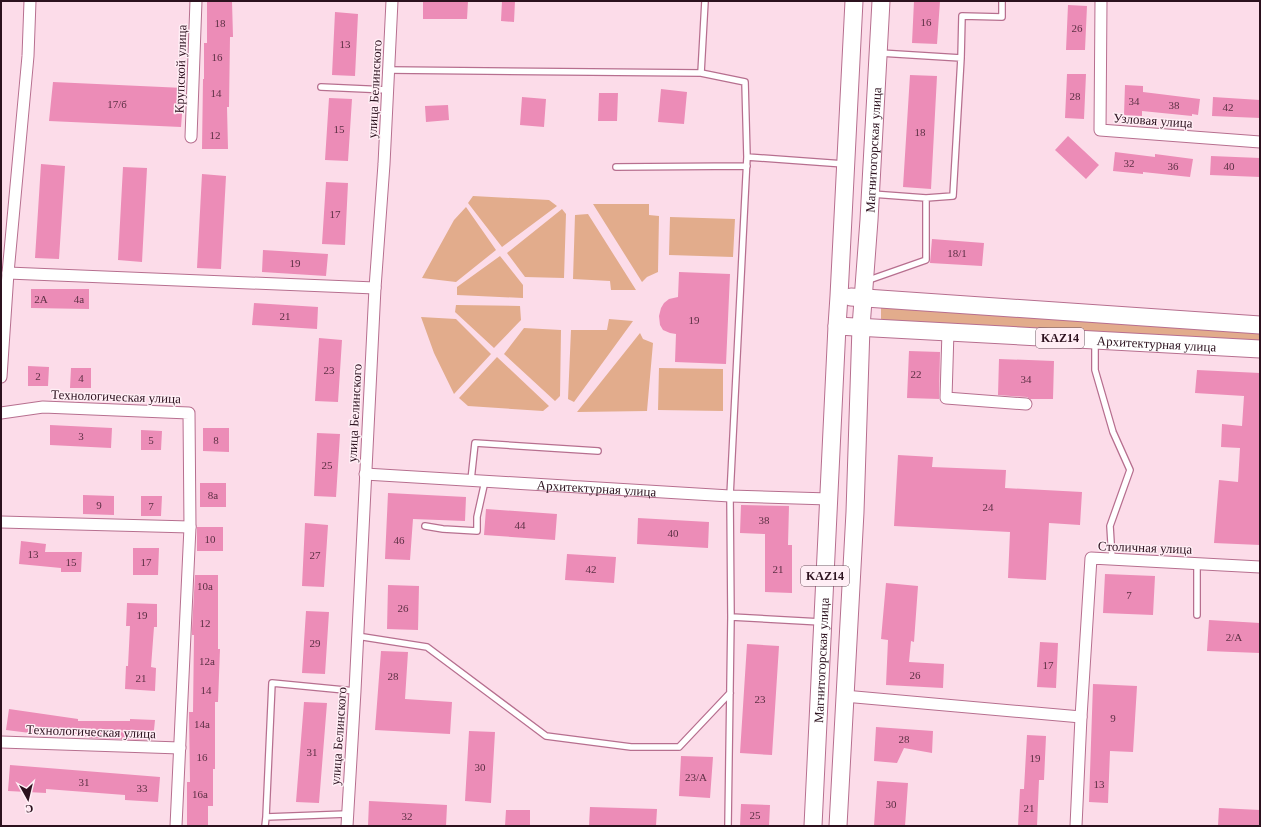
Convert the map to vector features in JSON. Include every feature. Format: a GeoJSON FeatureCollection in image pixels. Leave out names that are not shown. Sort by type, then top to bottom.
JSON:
{"type":"FeatureCollection","features":[{"type":"Feature","properties":{"kind":"main road","name":"Магнитогорская улица"},"geometry":{"type":"LineString","coordinates":[[813,826],[854,1]]}},
{"type":"Feature","properties":{"kind":"main road","name":"Магнитогорская улица"},"geometry":{"type":"LineString","coordinates":[[838,826],[855,512],[861,327],[871,194],[881,1]]}},
{"type":"Feature","properties":{"kind":"main road"},"geometry":{"type":"LineString","coordinates":[[839,296],[863,290]]}},
{"type":"Feature","properties":{"kind":"main road","name":"Архитектурная улица"},"geometry":{"type":"LineString","coordinates":[[863,290],[1260,325]]}},
{"type":"Feature","properties":{"kind":"main road"},"geometry":{"type":"LineString","coordinates":[[837,326],[861,327]]}},
{"type":"Feature","properties":{"kind":"main road","name":"Архитектурная улица"},"geometry":{"type":"LineString","coordinates":[[861,327],[1260,349]]}},
{"type":"Feature","properties":{"kind":"street"},"geometry":{"type":"LineString","coordinates":[[1,377],[8,273],[28,56],[30,1]]}},
{"type":"Feature","properties":{"kind":"street","name":"Крупской улица"},"geometry":{"type":"LineString","coordinates":[[191,137],[196,1]]}},
{"type":"Feature","properties":{"kind":"street","name":"улица Белинского"},"geometry":{"type":"LineString","coordinates":[[347,826],[375,288],[388,90],[392,1]]}},
{"type":"Feature","properties":{"kind":"street","name":"Узловая улица"},"geometry":{"type":"LineString","coordinates":[[1101,1],[1100,130],[1260,142]]}},
{"type":"Feature","properties":{"kind":"street"},"geometry":{"type":"LineString","coordinates":[[8,273],[375,288]]}},
{"type":"Feature","properties":{"kind":"street"},"geometry":{"type":"LineString","coordinates":[[948,332],[946,398],[1026,404]]}},
{"type":"Feature","properties":{"kind":"street","name":"Технологическая улица"},"geometry":{"type":"LineString","coordinates":[[1,413],[43,407],[189,413],[190,527],[176,826]]}},
{"type":"Feature","properties":{"kind":"street","name":"Архитектурная улица"},"geometry":{"type":"LineString","coordinates":[[365,474],[485,480],[730,496],[829,499]]}},
{"type":"Feature","properties":{"kind":"street"},"geometry":{"type":"LineString","coordinates":[[1,522],[190,527]]}},
{"type":"Feature","properties":{"kind":"street","name":"Столичная улица"},"geometry":{"type":"LineString","coordinates":[[1076,826],[1091,558],[1260,567]]}},
{"type":"Feature","properties":{"kind":"street"},"geometry":{"type":"LineString","coordinates":[[844,696],[1081,718]]}},
{"type":"Feature","properties":{"kind":"street","name":"Технологическая улица"},"geometry":{"type":"LineString","coordinates":[[1,742],[180,748]]}},
{"type":"Feature","properties":{"kind":"lane"},"geometry":{"type":"LineString","coordinates":[[701,73],[705,1]]}},
{"type":"Feature","properties":{"kind":"lane"},"geometry":{"type":"LineString","coordinates":[[871,194],[926,198],[953,196],[962,16],[1002,17],[1002,1]]}},
{"type":"Feature","properties":{"kind":"lane"},"geometry":{"type":"LineString","coordinates":[[878,52],[961,58]]}},
{"type":"Feature","properties":{"kind":"lane"},"geometry":{"type":"LineString","coordinates":[[389,70],[701,73],[745,82],[747,157],[730,496],[731,616],[728,826]]}},
{"type":"Feature","properties":{"kind":"lane"},"geometry":{"type":"LineString","coordinates":[[321,87],[388,90]]}},
{"type":"Feature","properties":{"kind":"lane"},"geometry":{"type":"LineString","coordinates":[[747,157],[846,164]]}},
{"type":"Feature","properties":{"kind":"lane"},"geometry":{"type":"LineString","coordinates":[[616,166],[746,166]]}},
{"type":"Feature","properties":{"kind":"lane"},"geometry":{"type":"LineString","coordinates":[[863,290],[926,260],[926,198]]}},
{"type":"Feature","properties":{"kind":"lane"},"geometry":{"type":"LineString","coordinates":[[1095,340],[1095,370],[1113,432],[1130,470],[1110,526],[1112,559]]}},
{"type":"Feature","properties":{"kind":"lane"},"geometry":{"type":"LineString","coordinates":[[472,480],[475,443],[598,451]]}},
{"type":"Feature","properties":{"kind":"lane"},"geometry":{"type":"LineString","coordinates":[[425,526],[443,529],[477,531],[477,517],[485,480]]}},
{"type":"Feature","properties":{"kind":"lane"},"geometry":{"type":"LineString","coordinates":[[1197,563],[1197,615]]}},
{"type":"Feature","properties":{"kind":"lane"},"geometry":{"type":"LineString","coordinates":[[731,616],[823,622]]}},
{"type":"Feature","properties":{"kind":"lane"},"geometry":{"type":"LineString","coordinates":[[357,636],[427,647],[546,736],[631,747],[679,747],[730,693]]}},
{"type":"Feature","properties":{"kind":"lane"},"geometry":{"type":"LineString","coordinates":[[265,826],[272,683],[355,691]]}},
{"type":"Feature","properties":{"kind":"lane"},"geometry":{"type":"LineString","coordinates":[[266,817],[347,814]]}},
{"type":"Feature","properties":{"kind":"shaded area"},"geometry":{"type":"Polygon","coordinates":[[[473,196],[549,200],[557,206],[502,247],[468,203],[473,196]]]}},
{"type":"Feature","properties":{"kind":"shaded area"},"geometry":{"type":"Polygon","coordinates":[[[593,204],[649,204],[649,215],[659,216],[658,272],[647,277],[642,282],[593,204]]]}},
{"type":"Feature","properties":{"kind":"shaded area"},"geometry":{"type":"Polygon","coordinates":[[[466,207],[496,250],[456,282],[422,278],[454,220],[466,207]]]}},
{"type":"Feature","properties":{"kind":"shaded area"},"geometry":{"type":"Polygon","coordinates":[[[562,209],[566,214],[564,278],[525,277],[507,253],[562,209]]]}},
{"type":"Feature","properties":{"kind":"shaded area"},"geometry":{"type":"Polygon","coordinates":[[[588,214],[636,290],[611,290],[610,281],[573,279],[575,215],[588,214]]]}},
{"type":"Feature","properties":{"kind":"shaded area"},"geometry":{"type":"Polygon","coordinates":[[[670,217],[735,219],[733,257],[669,255],[670,217]]]}},
{"type":"Feature","properties":{"kind":"shaded area"},"geometry":{"type":"Polygon","coordinates":[[[500,256],[523,285],[523,298],[457,295],[457,287],[500,256]]]}},
{"type":"Feature","properties":{"kind":"shaded area"},"geometry":{"type":"Polygon","coordinates":[[[456,305],[520,306],[521,320],[494,348],[455,312],[456,305]]]}},
{"type":"Feature","properties":{"kind":"shaded area"},"geometry":{"type":"Polygon","coordinates":[[[881,305],[1260,327],[1260,344],[881,322],[881,305]]]}},
{"type":"Feature","properties":{"kind":"shaded area"},"geometry":{"type":"Polygon","coordinates":[[[421,317],[456,319],[491,354],[454,394],[434,353],[421,317]]]}},
{"type":"Feature","properties":{"kind":"shaded area"},"geometry":{"type":"Polygon","coordinates":[[[609,319],[633,321],[574,402],[568,399],[571,330],[607,330],[609,319]]]}},
{"type":"Feature","properties":{"kind":"shaded area"},"geometry":{"type":"Polygon","coordinates":[[[524,328],[561,330],[560,396],[555,401],[504,354],[524,328]]]}},
{"type":"Feature","properties":{"kind":"shaded area"},"geometry":{"type":"Polygon","coordinates":[[[640,333],[643,339],[653,343],[647,411],[577,412],[640,333]]]}},
{"type":"Feature","properties":{"kind":"shaded area"},"geometry":{"type":"Polygon","coordinates":[[[497,357],[549,406],[543,411],[468,406],[459,398],[497,357]]]}},
{"type":"Feature","properties":{"kind":"shaded area"},"geometry":{"type":"Polygon","coordinates":[[[659,368],[723,369],[723,411],[658,410],[659,368]]]}},
{"type":"Feature","properties":{"kind":"building"},"geometry":{"type":"Polygon","coordinates":[[[207,1],[232,1],[233,37],[230,37],[229,107],[227,107],[228,149],[202,149],[204,43],[207,43],[207,1]]]}},
{"type":"Feature","properties":{"kind":"building"},"geometry":{"type":"Polygon","coordinates":[[[423,1],[468,1],[467,19],[423,19],[423,1]]]}},
{"type":"Feature","properties":{"kind":"building"},"geometry":{"type":"Polygon","coordinates":[[[502,1],[515,1],[514,22],[501,21],[502,1]]]}},
{"type":"Feature","properties":{"kind":"building"},"geometry":{"type":"Polygon","coordinates":[[[914,1],[940,1],[937,44],[912,43],[914,1]]]}},
{"type":"Feature","properties":{"kind":"building"},"geometry":{"type":"Polygon","coordinates":[[[1068,5],[1087,6],[1085,50],[1066,50],[1068,5]]]}},
{"type":"Feature","properties":{"kind":"building"},"geometry":{"type":"Polygon","coordinates":[[[335,12],[358,14],[355,76],[332,75],[335,12]]]}},
{"type":"Feature","properties":{"kind":"building"},"geometry":{"type":"Polygon","coordinates":[[[1067,74],[1086,74],[1084,119],[1065,118],[1067,74]]]}},
{"type":"Feature","properties":{"kind":"building"},"geometry":{"type":"Polygon","coordinates":[[[910,75],[937,76],[931,189],[903,187],[910,75]]]}},
{"type":"Feature","properties":{"kind":"building"},"geometry":{"type":"Polygon","coordinates":[[[53,82],[184,88],[181,127],[49,121],[53,82]]]}},
{"type":"Feature","properties":{"kind":"building"},"geometry":{"type":"Polygon","coordinates":[[[1125,85],[1143,86],[1143,92],[1200,99],[1198,115],[1192,114],[1192,116],[1142,111],[1142,116],[1124,115],[1125,85]]]}},
{"type":"Feature","properties":{"kind":"building"},"geometry":{"type":"Polygon","coordinates":[[[661,89],[687,92],[684,124],[658,122],[661,89]]]}},
{"type":"Feature","properties":{"kind":"building"},"geometry":{"type":"Polygon","coordinates":[[[599,93],[618,93],[617,121],[598,121],[599,93]]]}},
{"type":"Feature","properties":{"kind":"building"},"geometry":{"type":"Polygon","coordinates":[[[522,97],[546,99],[544,127],[520,125],[522,97]]]}},
{"type":"Feature","properties":{"kind":"building"},"geometry":{"type":"Polygon","coordinates":[[[1213,97],[1260,100],[1260,118],[1212,116],[1213,97]]]}},
{"type":"Feature","properties":{"kind":"building"},"geometry":{"type":"Polygon","coordinates":[[[329,98],[352,99],[348,161],[325,160],[329,98]]]}},
{"type":"Feature","properties":{"kind":"building"},"geometry":{"type":"Polygon","coordinates":[[[448,105],[449,120],[426,122],[425,106],[448,105]]]}},
{"type":"Feature","properties":{"kind":"building"},"geometry":{"type":"Polygon","coordinates":[[[1068,136],[1099,165],[1086,179],[1055,150],[1068,136]]]}},
{"type":"Feature","properties":{"kind":"building"},"geometry":{"type":"Polygon","coordinates":[[[1115,152],[1155,157],[1155,154],[1193,159],[1190,177],[1143,172],[1143,174],[1113,171],[1115,152]]]}},
{"type":"Feature","properties":{"kind":"building"},"geometry":{"type":"Polygon","coordinates":[[[1211,156],[1260,158],[1260,177],[1210,175],[1211,156]]]}},
{"type":"Feature","properties":{"kind":"building"},"geometry":{"type":"Polygon","coordinates":[[[41,164],[65,166],[59,259],[35,258],[41,164]]]}},
{"type":"Feature","properties":{"kind":"building"},"geometry":{"type":"Polygon","coordinates":[[[123,167],[147,168],[142,262],[118,260],[123,167]]]}},
{"type":"Feature","properties":{"kind":"building"},"geometry":{"type":"Polygon","coordinates":[[[202,174],[226,176],[221,269],[197,268],[202,174]]]}},
{"type":"Feature","properties":{"kind":"building"},"geometry":{"type":"Polygon","coordinates":[[[326,182],[348,183],[345,245],[322,244],[326,182]]]}},
{"type":"Feature","properties":{"kind":"building"},"geometry":{"type":"Polygon","coordinates":[[[932,239],[984,243],[982,266],[930,263],[932,239]]]}},
{"type":"Feature","properties":{"kind":"building"},"geometry":{"type":"Polygon","coordinates":[[[263,250],[328,254],[326,276],[262,272],[263,250]]]}},
{"type":"Feature","properties":{"kind":"building"},"geometry":{"type":"Polygon","coordinates":[[[679,272],[730,274],[726,364],[675,362],[676,334],[663,330],[660,325],[659,316],[664,303],[669,299],[678,297],[679,272]]]}},
{"type":"Feature","properties":{"kind":"building"},"geometry":{"type":"Polygon","coordinates":[[[31,289],[89,289],[89,309],[31,308],[31,289]]]}},
{"type":"Feature","properties":{"kind":"building"},"geometry":{"type":"Polygon","coordinates":[[[254,303],[318,307],[317,329],[252,325],[254,303]]]}},
{"type":"Feature","properties":{"kind":"building"},"geometry":{"type":"Polygon","coordinates":[[[319,338],[342,340],[338,402],[315,401],[319,338]]]}},
{"type":"Feature","properties":{"kind":"building"},"geometry":{"type":"Polygon","coordinates":[[[909,351],[940,352],[939,399],[907,398],[909,351]]]}},
{"type":"Feature","properties":{"kind":"building"},"geometry":{"type":"Polygon","coordinates":[[[999,359],[1054,361],[1053,399],[1030,399],[1027,397],[998,395],[999,359]]]}},
{"type":"Feature","properties":{"kind":"building"},"geometry":{"type":"Polygon","coordinates":[[[28,366],[49,367],[48,386],[28,386],[28,366]]]}},
{"type":"Feature","properties":{"kind":"building"},"geometry":{"type":"Polygon","coordinates":[[[71,368],[91,368],[91,388],[70,388],[71,368]]]}},
{"type":"Feature","properties":{"kind":"building"},"geometry":{"type":"Polygon","coordinates":[[[1197,370],[1260,373],[1260,545],[1214,543],[1219,480],[1238,482],[1240,448],[1221,447],[1222,424],[1242,426],[1244,396],[1195,393],[1197,370]]]}},
{"type":"Feature","properties":{"kind":"building"},"geometry":{"type":"Polygon","coordinates":[[[50,425],[112,428],[111,448],[50,445],[50,425]]]}},
{"type":"Feature","properties":{"kind":"building"},"geometry":{"type":"Polygon","coordinates":[[[203,428],[229,428],[229,452],[203,451],[203,428]]]}},
{"type":"Feature","properties":{"kind":"building"},"geometry":{"type":"Polygon","coordinates":[[[141,430],[162,431],[161,450],[141,450],[141,430]]]}},
{"type":"Feature","properties":{"kind":"building"},"geometry":{"type":"Polygon","coordinates":[[[317,433],[340,434],[336,497],[314,496],[317,433]]]}},
{"type":"Feature","properties":{"kind":"building"},"geometry":{"type":"Polygon","coordinates":[[[898,455],[933,457],[932,467],[1006,470],[1005,488],[1082,492],[1080,525],[1049,523],[1046,580],[1008,578],[1010,532],[894,526],[898,455]]]}},
{"type":"Feature","properties":{"kind":"building"},"geometry":{"type":"Polygon","coordinates":[[[200,483],[226,483],[226,507],[200,507],[200,483]]]}},
{"type":"Feature","properties":{"kind":"building"},"geometry":{"type":"Polygon","coordinates":[[[388,493],[466,497],[465,521],[413,519],[410,560],[385,559],[388,493]]]}},
{"type":"Feature","properties":{"kind":"building"},"geometry":{"type":"Polygon","coordinates":[[[83,495],[114,496],[114,515],[83,514],[83,495]]]}},
{"type":"Feature","properties":{"kind":"building"},"geometry":{"type":"Polygon","coordinates":[[[141,496],[162,496],[161,516],[141,516],[141,496]]]}},
{"type":"Feature","properties":{"kind":"building"},"geometry":{"type":"Polygon","coordinates":[[[741,505],[789,506],[788,545],[792,545],[792,593],[765,592],[765,534],[740,533],[741,505]]]}},
{"type":"Feature","properties":{"kind":"building"},"geometry":{"type":"Polygon","coordinates":[[[486,509],[557,514],[555,540],[484,535],[486,509]]]}},
{"type":"Feature","properties":{"kind":"building"},"geometry":{"type":"Polygon","coordinates":[[[638,518],[709,522],[708,548],[637,544],[638,518]]]}},
{"type":"Feature","properties":{"kind":"building"},"geometry":{"type":"Polygon","coordinates":[[[305,523],[328,525],[324,587],[302,586],[305,523]]]}},
{"type":"Feature","properties":{"kind":"building"},"geometry":{"type":"Polygon","coordinates":[[[197,527],[223,527],[223,551],[197,551],[197,527]]]}},
{"type":"Feature","properties":{"kind":"building"},"geometry":{"type":"Polygon","coordinates":[[[21,541],[46,544],[45,552],[82,552],[81,572],[61,572],[61,568],[19,564],[21,541]]]}},
{"type":"Feature","properties":{"kind":"building"},"geometry":{"type":"Polygon","coordinates":[[[133,548],[159,548],[158,575],[133,575],[133,548]]]}},
{"type":"Feature","properties":{"kind":"building"},"geometry":{"type":"Polygon","coordinates":[[[567,554],[616,557],[614,583],[565,580],[567,554]]]}},
{"type":"Feature","properties":{"kind":"building"},"geometry":{"type":"Polygon","coordinates":[[[1105,574],[1155,576],[1153,615],[1103,613],[1105,574]]]}},
{"type":"Feature","properties":{"kind":"building"},"geometry":{"type":"Polygon","coordinates":[[[195,575],[218,575],[218,649],[220,649],[218,702],[215,702],[215,769],[213,769],[213,806],[208,806],[208,826],[187,826],[187,782],[190,782],[189,712],[193,712],[194,635],[192,635],[192,629],[195,575]]]}},
{"type":"Feature","properties":{"kind":"building"},"geometry":{"type":"Polygon","coordinates":[[[886,583],[918,586],[914,642],[911,641],[909,662],[944,664],[943,688],[886,685],[888,640],[881,639],[886,583]]]}},
{"type":"Feature","properties":{"kind":"building"},"geometry":{"type":"Polygon","coordinates":[[[388,585],[419,586],[418,630],[387,629],[388,585]]]}},
{"type":"Feature","properties":{"kind":"building"},"geometry":{"type":"Polygon","coordinates":[[[127,603],[157,604],[157,627],[154,627],[151,667],[156,668],[155,691],[125,689],[130,626],[126,626],[127,603]]]}},
{"type":"Feature","properties":{"kind":"building"},"geometry":{"type":"Polygon","coordinates":[[[306,611],[329,612],[325,674],[302,673],[306,611]]]}},
{"type":"Feature","properties":{"kind":"building"},"geometry":{"type":"Polygon","coordinates":[[[1209,620],[1260,623],[1260,653],[1207,651],[1209,620]]]}},
{"type":"Feature","properties":{"kind":"building"},"geometry":{"type":"Polygon","coordinates":[[[1040,642],[1058,643],[1056,688],[1037,687],[1040,642]]]}},
{"type":"Feature","properties":{"kind":"building"},"geometry":{"type":"Polygon","coordinates":[[[747,644],[779,646],[772,755],[740,753],[747,644]]]}},
{"type":"Feature","properties":{"kind":"building"},"geometry":{"type":"Polygon","coordinates":[[[381,651],[408,652],[405,699],[452,702],[450,734],[375,730],[381,651]]]}},
{"type":"Feature","properties":{"kind":"building"},"geometry":{"type":"Polygon","coordinates":[[[1093,684],[1137,686],[1133,752],[1110,751],[1108,803],[1089,802],[1093,684]]]}},
{"type":"Feature","properties":{"kind":"building"},"geometry":{"type":"Polygon","coordinates":[[[304,702],[327,703],[319,803],[296,802],[304,702]]]}},
{"type":"Feature","properties":{"kind":"building"},"geometry":{"type":"Polygon","coordinates":[[[9,709],[78,719],[78,721],[130,721],[130,719],[155,720],[153,740],[89,738],[39,728],[38,734],[6,730],[9,709]]]}},
{"type":"Feature","properties":{"kind":"building"},"geometry":{"type":"Polygon","coordinates":[[[876,727],[933,731],[932,753],[904,748],[897,763],[874,761],[876,727]]]}},
{"type":"Feature","properties":{"kind":"building"},"geometry":{"type":"Polygon","coordinates":[[[469,731],[495,732],[491,803],[465,801],[469,731]]]}},
{"type":"Feature","properties":{"kind":"building"},"geometry":{"type":"Polygon","coordinates":[[[1027,735],[1046,736],[1044,780],[1039,780],[1037,826],[1018,826],[1020,789],[1024,789],[1027,735]]]}},
{"type":"Feature","properties":{"kind":"building"},"geometry":{"type":"Polygon","coordinates":[[[681,756],[713,757],[710,798],[679,796],[681,756]]]}},
{"type":"Feature","properties":{"kind":"building"},"geometry":{"type":"Polygon","coordinates":[[[10,765],[160,777],[158,802],[125,800],[125,795],[46,789],[46,793],[8,791],[10,765]]]}},
{"type":"Feature","properties":{"kind":"building"},"geometry":{"type":"Polygon","coordinates":[[[877,781],[908,783],[905,826],[874,826],[877,781]]]}},
{"type":"Feature","properties":{"kind":"building"},"geometry":{"type":"Polygon","coordinates":[[[369,801],[447,805],[446,826],[368,826],[369,801]]]}},
{"type":"Feature","properties":{"kind":"building"},"geometry":{"type":"Polygon","coordinates":[[[741,804],[770,805],[769,826],[740,826],[741,804]]]}},
{"type":"Feature","properties":{"kind":"building"},"geometry":{"type":"Polygon","coordinates":[[[590,807],[657,809],[656,826],[589,826],[590,807]]]}},
{"type":"Feature","properties":{"kind":"building"},"geometry":{"type":"Polygon","coordinates":[[[1219,808],[1260,810],[1260,826],[1218,826],[1219,808]]]}},
{"type":"Feature","properties":{"kind":"building"},"geometry":{"type":"Polygon","coordinates":[[[506,810],[530,810],[530,826],[505,826],[506,810]]]}}]}
